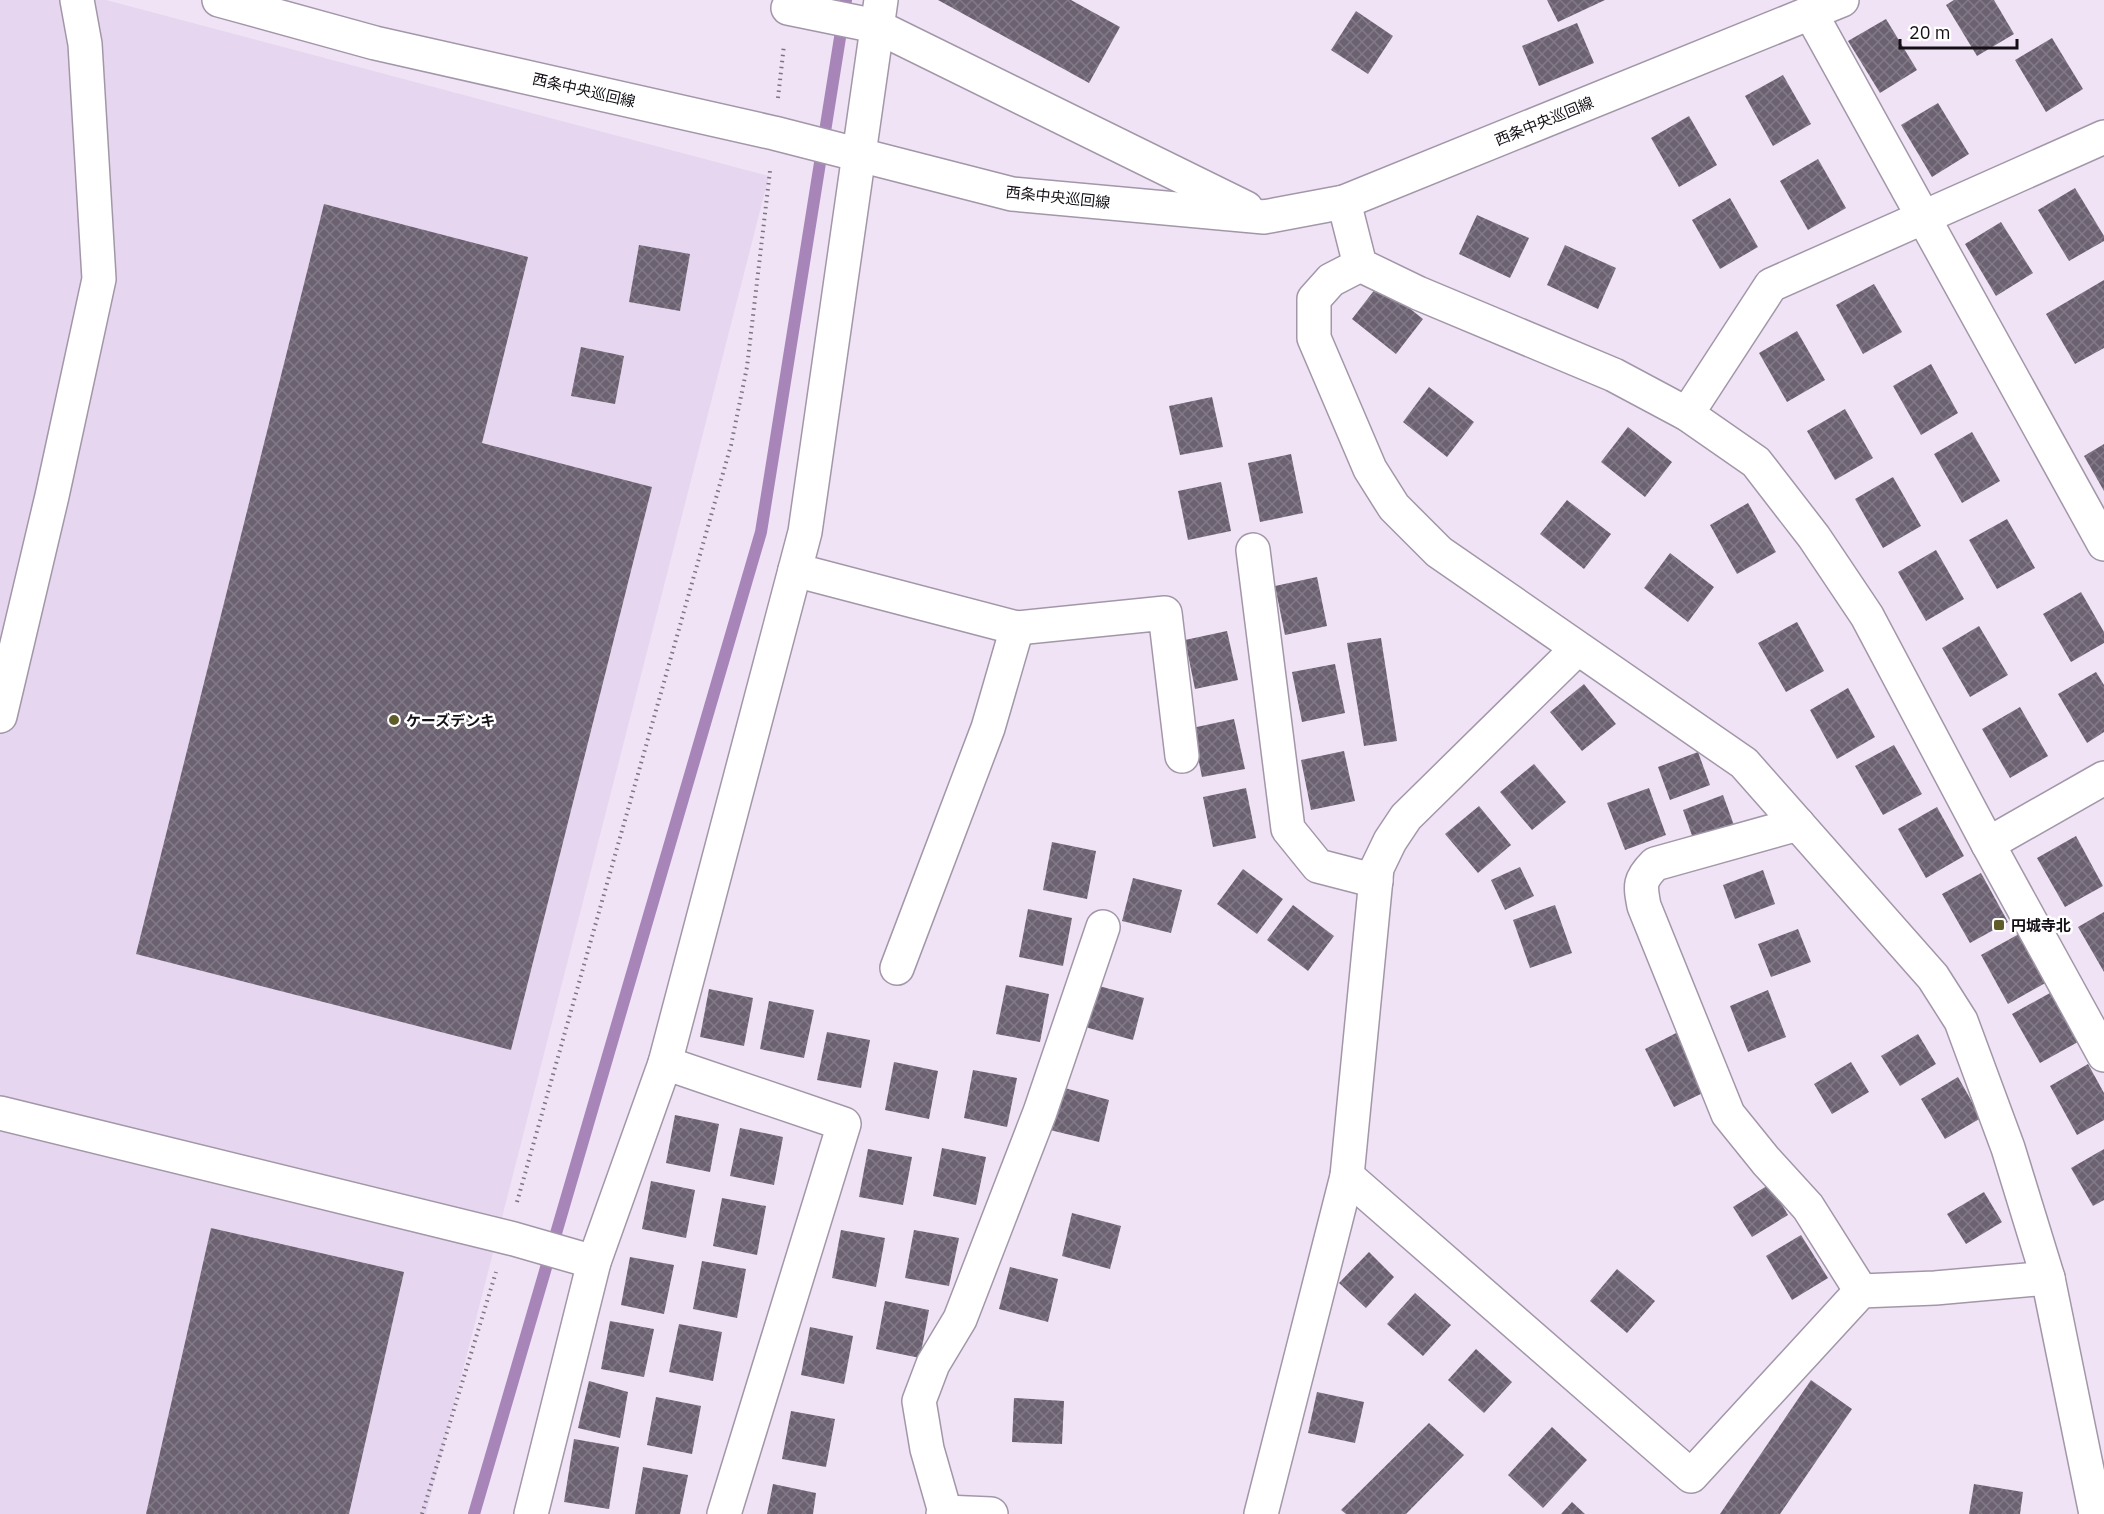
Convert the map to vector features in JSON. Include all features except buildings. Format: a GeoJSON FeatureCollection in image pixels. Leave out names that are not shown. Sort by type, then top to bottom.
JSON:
{"type":"FeatureCollection","features":[{"type":"Feature","properties":{"kind":"street"},"geometry":{"type":"LineString","coordinates":[[0,716],[52,496],[99,279],[85,44],[78,0]]}},
{"type":"Feature","properties":{"kind":"street","name":"西条中央巡回線"},"geometry":{"type":"LineString","coordinates":[[219,0],[375,43],[774,133],[1012,194],[1264,217],[1344,201],[1842,0]]}},
{"type":"Feature","properties":{"kind":"street"},"geometry":{"type":"LineString","coordinates":[[788,8],[879,13],[1264,217]]}},
{"type":"Feature","properties":{"kind":"street"},"geometry":{"type":"LineString","coordinates":[[531,1514],[585,1260],[665,1063],[805,532],[879,13]]}},
{"type":"Feature","properties":{"kind":"street"},"geometry":{"type":"LineString","coordinates":[[1811,14],[2104,544]]}},
{"type":"Feature","properties":{"kind":"street"},"geometry":{"type":"LineString","coordinates":[[1687,414],[1771,285],[2104,137]]}},
{"type":"Feature","properties":{"kind":"street"},"geometry":{"type":"LineString","coordinates":[[1344,201],[1360,265]]}},
{"type":"Feature","properties":{"kind":"street"},"geometry":{"type":"LineString","coordinates":[[1360,265],[1418,293],[1614,375],[1687,414],[1756,462],[1814,537],[1867,616],[1988,844],[2104,1055]]}},
{"type":"Feature","properties":{"kind":"street"},"geometry":{"type":"LineString","coordinates":[[1360,265],[1331,280],[1314,299],[1314,338],[1370,469],[1394,507],[1439,552],[1744,763],[1933,977],[1961,1021],[2008,1148],[2048,1278],[2096,1514]]}},
{"type":"Feature","properties":{"kind":"street"},"geometry":{"type":"LineString","coordinates":[[1253,550],[1288,829],[1318,866],[1376,881]]}},
{"type":"Feature","properties":{"kind":"street"},"geometry":{"type":"LineString","coordinates":[[795,570],[1017,628],[1165,613],[1182,756]]}},
{"type":"Feature","properties":{"kind":"street"},"geometry":{"type":"LineString","coordinates":[[897,968],[988,728],[1017,628]]}},
{"type":"Feature","properties":{"kind":"street"},"geometry":{"type":"LineString","coordinates":[[1261,1514],[1347,1176],[1377,868],[1390,842],[1407,818],[1577,649]]}},
{"type":"Feature","properties":{"kind":"street"},"geometry":{"type":"LineString","coordinates":[[1988,844],[2104,778]]}},
{"type":"Feature","properties":{"kind":"street"},"geometry":{"type":"LineString","coordinates":[[1798,824],[1654,864],[1643,876],[1640,888],[1644,906],[1728,1114],[1766,1161],[1808,1207],[1861,1292]]}},
{"type":"Feature","properties":{"kind":"street"},"geometry":{"type":"LineString","coordinates":[[991,1514],[944,1513],[927,1449],[919,1401],[933,1365],[960,1319],[1040,1112],[1103,927]]}},
{"type":"Feature","properties":{"kind":"street"},"geometry":{"type":"LineString","coordinates":[[665,1063],[844,1124],[724,1514]]}},
{"type":"Feature","properties":{"kind":"street"},"geometry":{"type":"LineString","coordinates":[[0,1113],[511,1238],[585,1260]]}},
{"type":"Feature","properties":{"kind":"street"},"geometry":{"type":"LineString","coordinates":[[1347,1176],[1691,1476],[1861,1292],[2048,1278]]}},
{"type":"Feature","properties":{"kind":"path"},"geometry":{"type":"LineString","coordinates":[[422,1514],[511,1238],[731,445],[747,367],[788,8]]}},
{"type":"Feature","properties":{"kind":"shaded area"},"geometry":{"type":"Polygon","coordinates":[[[0,0],[106,0],[769,176],[426,1514],[0,1514],[0,0]]]}},
{"type":"Feature","properties":{"kind":"waterway"},"geometry":{"type":"LineString","coordinates":[[474,1514],[761,532],[846,0]]}},
{"type":"Feature","properties":{"kind":"place","name":"ケーズデンキ"},"geometry":{"type":"Point","coordinates":[394,720]}},
{"type":"Feature","properties":{"kind":"place","name":"円城寺北"},"geometry":{"type":"Point","coordinates":[1999,925]}}]}
